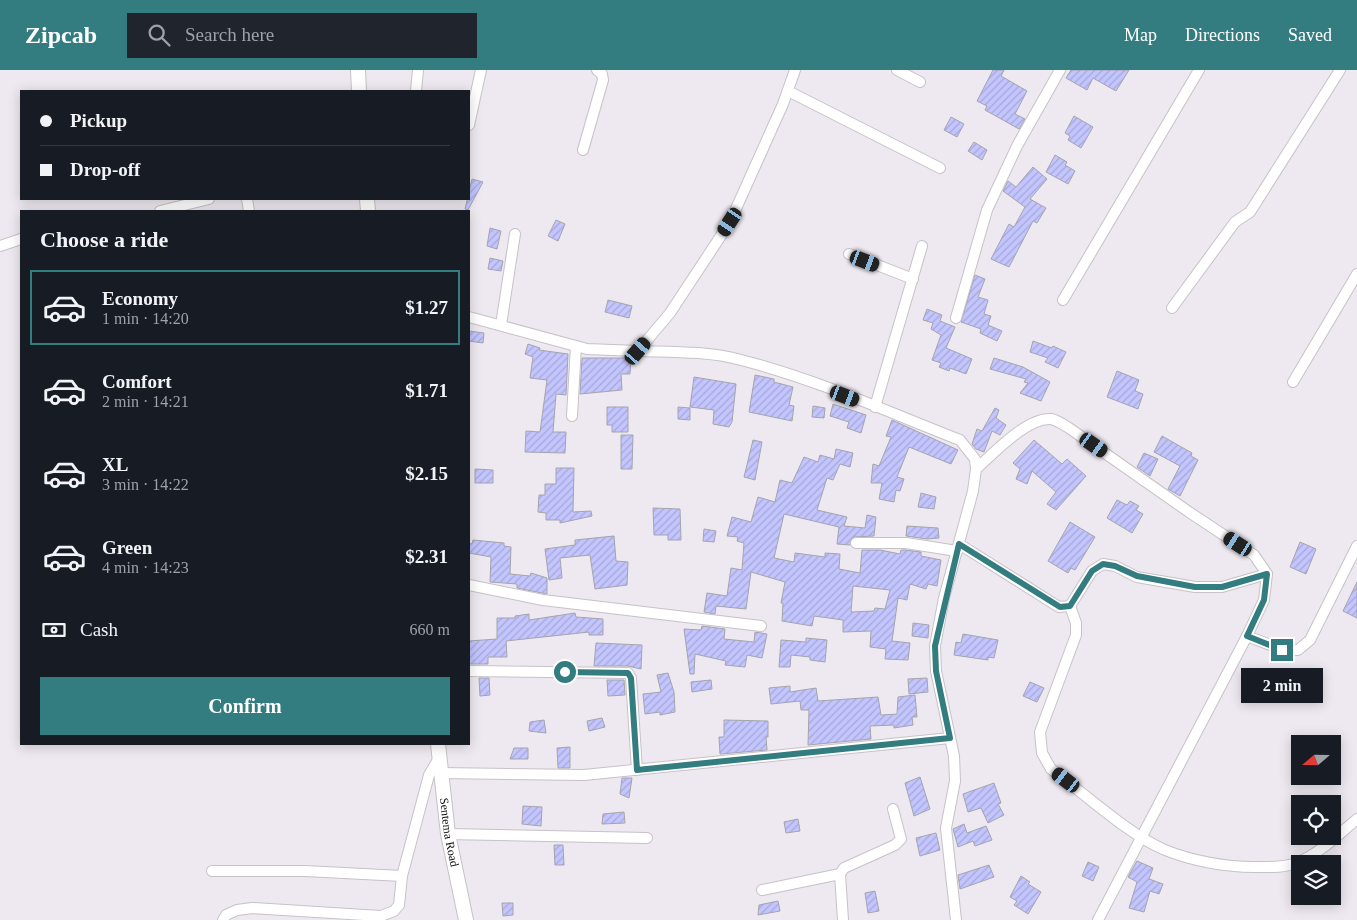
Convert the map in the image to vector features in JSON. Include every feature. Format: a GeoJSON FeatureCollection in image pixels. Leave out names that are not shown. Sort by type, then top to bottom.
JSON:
{"type":"FeatureCollection","features":[{"type":"Feature","properties":{"kind":"main road"},"geometry":{"type":"LineString","coordinates":[[358,70],[360,90]]}},
{"type":"Feature","properties":{"kind":"main road","name":"Sentema Road"},"geometry":{"type":"LineString","coordinates":[[438,745],[448,834],[466,920]]}},
{"type":"Feature","properties":{"kind":"street"},"geometry":{"type":"LineString","coordinates":[[416,90],[418,70]]}},
{"type":"Feature","properties":{"kind":"street"},"geometry":{"type":"LineString","coordinates":[[470,120],[481,70]]}},
{"type":"Feature","properties":{"kind":"street"},"geometry":{"type":"LineString","coordinates":[[582,150],[603,80],[602,74],[597,70]]}},
{"type":"Feature","properties":{"kind":"street"},"geometry":{"type":"LineString","coordinates":[[638,351],[670,313],[730,222],[788,91],[795,70]]}},
{"type":"Feature","properties":{"kind":"street"},"geometry":{"type":"LineString","coordinates":[[897,70],[920,82]]}},
{"type":"Feature","properties":{"kind":"street"},"geometry":{"type":"LineString","coordinates":[[956,318],[987,210],[1017,146],[1060,70]]}},
{"type":"Feature","properties":{"kind":"street"},"geometry":{"type":"LineString","coordinates":[[1063,300],[1199,70]]}},
{"type":"Feature","properties":{"kind":"street"},"geometry":{"type":"LineString","coordinates":[[1172,308],[1235,222],[1250,212],[1340,70]]}},
{"type":"Feature","properties":{"kind":"street"},"geometry":{"type":"LineString","coordinates":[[788,91],[940,168]]}},
{"type":"Feature","properties":{"kind":"street"},"geometry":{"type":"LineString","coordinates":[[164,210],[205,200]]}},
{"type":"Feature","properties":{"kind":"street"},"geometry":{"type":"LineString","coordinates":[[501,325],[515,234]]}},
{"type":"Feature","properties":{"kind":"street"},"geometry":{"type":"LineString","coordinates":[[0,246],[20,239]]}},
{"type":"Feature","properties":{"kind":"street"},"geometry":{"type":"LineString","coordinates":[[875,407],[922,246]]}},
{"type":"Feature","properties":{"kind":"street"},"geometry":{"type":"LineString","coordinates":[[849,254],[913,279]]}},
{"type":"Feature","properties":{"kind":"street"},"geometry":{"type":"LineString","coordinates":[[1293,382],[1357,274]]}},
{"type":"Feature","properties":{"kind":"street"},"geometry":{"type":"LineString","coordinates":[[470,317],[587,349],[693,353],[740,359],[875,407],[960,440],[975,459],[976,469],[935,646],[936,671],[950,738],[955,782],[946,828],[956,920]]}},
{"type":"Feature","properties":{"kind":"street"},"geometry":{"type":"LineString","coordinates":[[572,416],[576,346]]}},
{"type":"Feature","properties":{"kind":"street"},"geometry":{"type":"LineString","coordinates":[[976,469],[1013,436],[1038,420],[1052,419],[1069,428],[1254,555],[1267,574],[1264,600],[1247,636],[1098,920]]}},
{"type":"Feature","properties":{"kind":"street"},"geometry":{"type":"LineString","coordinates":[[856,542],[906,543],[958,548],[1060,607],[1070,606]]}},
{"type":"Feature","properties":{"kind":"street"},"geometry":{"type":"LineString","coordinates":[[1247,636],[1282,650],[1298,650],[1310,640],[1357,546]]}},
{"type":"Feature","properties":{"kind":"street"},"geometry":{"type":"LineString","coordinates":[[1070,606],[1092,571],[1103,564],[1115,566],[1137,576],[1195,587],[1222,587],[1267,574]]}},
{"type":"Feature","properties":{"kind":"street"},"geometry":{"type":"LineString","coordinates":[[470,585],[543,600],[760,626]]}},
{"type":"Feature","properties":{"kind":"street"},"geometry":{"type":"LineString","coordinates":[[1070,606],[1076,623],[1076,634],[1040,732],[1042,753],[1051,769],[1142,838],[1166,850],[1198,860],[1240,867],[1274,867],[1295,864],[1312,854],[1357,819]]}},
{"type":"Feature","properties":{"kind":"street"},"geometry":{"type":"LineString","coordinates":[[470,671],[628,673],[631,678],[637,770]]}},
{"type":"Feature","properties":{"kind":"street"},"geometry":{"type":"LineString","coordinates":[[440,773],[584,775],[950,738]]}},
{"type":"Feature","properties":{"kind":"street"},"geometry":{"type":"LineString","coordinates":[[224,920],[226,915],[237,910],[252,908],[381,916],[394,911],[399,905],[402,876],[429,775],[439,758]]}},
{"type":"Feature","properties":{"kind":"street"},"geometry":{"type":"LineString","coordinates":[[843,920],[840,874],[844,868],[895,845],[901,839],[892,809]]}},
{"type":"Feature","properties":{"kind":"street"},"geometry":{"type":"LineString","coordinates":[[448,834],[647,838]]}},
{"type":"Feature","properties":{"kind":"street"},"geometry":{"type":"LineString","coordinates":[[212,871],[305,871],[402,876]]}},
{"type":"Feature","properties":{"kind":"street"},"geometry":{"type":"LineString","coordinates":[[762,890],[840,874]]}},
{"type":"Feature","properties":{"kind":"building"},"geometry":{"type":"Polygon","coordinates":[[[993,70],[1004,70],[1001,76],[1027,91],[1015,114],[1025,119],[1019,129],[985,110],[987,106],[977,101],[993,70]]]}},
{"type":"Feature","properties":{"kind":"building"},"geometry":{"type":"Polygon","coordinates":[[[1071,70],[1129,70],[1116,91],[1093,78],[1087,90],[1066,78],[1071,70]]]}},
{"type":"Feature","properties":{"kind":"building"},"geometry":{"type":"Polygon","coordinates":[[[1074,116],[1093,127],[1081,148],[1068,140],[1070,136],[1065,133],[1074,116]]]}},
{"type":"Feature","properties":{"kind":"building"},"geometry":{"type":"Polygon","coordinates":[[[951,117],[964,124],[957,137],[944,130],[951,117]]]}},
{"type":"Feature","properties":{"kind":"building"},"geometry":{"type":"Polygon","coordinates":[[[974,142],[987,150],[982,160],[968,151],[974,142]]]}},
{"type":"Feature","properties":{"kind":"building"},"geometry":{"type":"Polygon","coordinates":[[[1055,155],[1067,162],[1065,165],[1075,171],[1068,184],[1046,172],[1055,155]]]}},
{"type":"Feature","properties":{"kind":"building"},"geometry":{"type":"Polygon","coordinates":[[[1033,167],[1047,179],[1030,199],[1046,208],[1037,223],[1033,221],[1009,267],[991,259],[1009,224],[1014,227],[1025,207],[1003,191],[1008,181],[1016,187],[1033,167]]]}},
{"type":"Feature","properties":{"kind":"building"},"geometry":{"type":"Polygon","coordinates":[[[472,179],[483,182],[468,210],[465,209],[467,200],[470,200],[472,179]]]}},
{"type":"Feature","properties":{"kind":"building"},"geometry":{"type":"Polygon","coordinates":[[[556,220],[565,224],[558,241],[548,236],[556,220]]]}},
{"type":"Feature","properties":{"kind":"building"},"geometry":{"type":"Polygon","coordinates":[[[490,228],[501,231],[497,249],[487,246],[490,228]]]}},
{"type":"Feature","properties":{"kind":"building"},"geometry":{"type":"Polygon","coordinates":[[[490,258],[503,261],[501,271],[488,269],[490,258]]]}},
{"type":"Feature","properties":{"kind":"building"},"geometry":{"type":"Polygon","coordinates":[[[975,275],[985,279],[978,297],[988,300],[984,314],[991,316],[988,325],[1002,331],[997,341],[980,333],[981,329],[961,322],[975,275]]]}},
{"type":"Feature","properties":{"kind":"building"},"geometry":{"type":"Polygon","coordinates":[[[608,300],[632,306],[629,318],[605,312],[608,300]]]}},
{"type":"Feature","properties":{"kind":"building"},"geometry":{"type":"Polygon","coordinates":[[[927,309],[942,315],[940,321],[955,327],[946,348],[972,359],[966,374],[950,368],[949,371],[939,367],[941,363],[932,360],[941,335],[931,329],[933,323],[923,320],[927,309]]]}},
{"type":"Feature","properties":{"kind":"building"},"geometry":{"type":"Polygon","coordinates":[[[470,331],[484,333],[483,343],[470,341],[470,331]]]}},
{"type":"Feature","properties":{"kind":"building"},"geometry":{"type":"Polygon","coordinates":[[[1033,341],[1052,348],[1053,346],[1066,352],[1058,368],[1045,362],[1048,358],[1030,352],[1033,341]]]}},
{"type":"Feature","properties":{"kind":"building"},"geometry":{"type":"Polygon","coordinates":[[[528,344],[540,348],[539,350],[568,354],[566,395],[556,394],[553,432],[566,432],[565,453],[525,452],[526,431],[540,432],[547,380],[530,378],[533,357],[525,354],[528,344]]]}},
{"type":"Feature","properties":{"kind":"building"},"geometry":{"type":"Polygon","coordinates":[[[582,358],[631,358],[630,374],[621,374],[622,390],[580,394],[582,358]]]}},
{"type":"Feature","properties":{"kind":"building"},"geometry":{"type":"Polygon","coordinates":[[[994,358],[1023,367],[1050,382],[1041,401],[1020,393],[1028,383],[1024,382],[1026,379],[990,369],[994,358]]]}},
{"type":"Feature","properties":{"kind":"building"},"geometry":{"type":"Polygon","coordinates":[[[1117,371],[1139,380],[1135,391],[1143,394],[1138,409],[1107,397],[1117,371]]]}},
{"type":"Feature","properties":{"kind":"building"},"geometry":{"type":"Polygon","coordinates":[[[755,375],[774,379],[774,382],[793,387],[789,405],[794,406],[792,421],[749,412],[755,375]]]}},
{"type":"Feature","properties":{"kind":"building"},"geometry":{"type":"Polygon","coordinates":[[[694,377],[736,384],[732,422],[729,427],[713,424],[714,410],[690,407],[694,377]]]}},
{"type":"Feature","properties":{"kind":"building"},"geometry":{"type":"Polygon","coordinates":[[[833,404],[866,415],[861,433],[847,428],[849,422],[830,416],[833,404]]]}},
{"type":"Feature","properties":{"kind":"building"},"geometry":{"type":"Polygon","coordinates":[[[813,406],[825,408],[824,418],[812,417],[813,406]]]}},
{"type":"Feature","properties":{"kind":"building"},"geometry":{"type":"Polygon","coordinates":[[[607,407],[628,407],[628,432],[612,432],[612,425],[607,425],[607,407]]]}},
{"type":"Feature","properties":{"kind":"building"},"geometry":{"type":"Polygon","coordinates":[[[678,407],[690,408],[690,420],[678,419],[678,407]]]}},
{"type":"Feature","properties":{"kind":"building"},"geometry":{"type":"Polygon","coordinates":[[[995,408],[999,410],[996,418],[1006,425],[1000,435],[992,431],[984,452],[976,449],[972,444],[977,429],[982,431],[995,408]]]}},
{"type":"Feature","properties":{"kind":"building"},"geometry":{"type":"Polygon","coordinates":[[[892,420],[958,450],[951,464],[909,447],[897,477],[904,479],[900,491],[896,490],[894,502],[879,499],[882,483],[871,483],[873,464],[879,466],[891,437],[886,436],[892,420]]]}},
{"type":"Feature","properties":{"kind":"building"},"geometry":{"type":"Polygon","coordinates":[[[621,435],[633,435],[632,469],[621,469],[621,435]]]}},
{"type":"Feature","properties":{"kind":"building"},"geometry":{"type":"Polygon","coordinates":[[[1162,436],[1192,453],[1191,456],[1198,460],[1180,496],[1168,489],[1180,466],[1154,452],[1162,436]]]}},
{"type":"Feature","properties":{"kind":"building"},"geometry":{"type":"Polygon","coordinates":[[[753,440],[762,442],[755,480],[744,477],[753,440]]]}},
{"type":"Feature","properties":{"kind":"building"},"geometry":{"type":"Polygon","coordinates":[[[1034,440],[1062,464],[1067,459],[1086,476],[1056,510],[1047,504],[1056,492],[1032,471],[1027,484],[1016,479],[1020,469],[1013,463],[1034,440]]]}},
{"type":"Feature","properties":{"kind":"building"},"geometry":{"type":"Polygon","coordinates":[[[836,449],[853,453],[850,467],[840,464],[833,480],[827,478],[817,510],[847,517],[844,526],[865,528],[867,515],[876,517],[874,536],[853,537],[850,545],[837,544],[839,527],[784,514],[774,558],[794,562],[795,553],[825,557],[825,553],[840,554],[839,569],[860,573],[862,550],[880,550],[900,554],[901,550],[921,552],[921,556],[941,560],[937,586],[928,584],[926,589],[910,584],[907,600],[898,598],[892,641],[910,643],[908,660],[885,659],[886,649],[870,647],[871,631],[843,632],[843,620],[814,616],[812,626],[782,621],[783,603],[781,603],[785,582],[751,572],[746,609],[716,606],[715,614],[704,612],[707,593],[727,596],[731,568],[742,570],[744,543],[737,541],[738,537],[727,536],[732,517],[751,522],[758,497],[775,502],[780,480],[792,483],[804,457],[818,462],[820,455],[834,459],[836,449]],[[853,586],[851,612],[874,611],[875,608],[885,609],[890,590],[853,586]]]}},
{"type":"Feature","properties":{"kind":"building"},"geometry":{"type":"Polygon","coordinates":[[[1144,453],[1158,459],[1150,476],[1137,467],[1144,453]]]}},
{"type":"Feature","properties":{"kind":"building"},"geometry":{"type":"Polygon","coordinates":[[[556,468],[574,468],[573,512],[591,511],[592,516],[560,523],[560,520],[546,520],[546,513],[538,512],[539,495],[545,495],[545,484],[556,484],[556,468]]]}},
{"type":"Feature","properties":{"kind":"building"},"geometry":{"type":"Polygon","coordinates":[[[475,469],[493,470],[493,483],[475,483],[475,469]]]}},
{"type":"Feature","properties":{"kind":"building"},"geometry":{"type":"Polygon","coordinates":[[[921,493],[936,497],[934,509],[918,507],[921,493]]]}},
{"type":"Feature","properties":{"kind":"building"},"geometry":{"type":"Polygon","coordinates":[[[1117,500],[1127,505],[1130,501],[1139,506],[1136,510],[1143,514],[1132,533],[1107,518],[1117,500]]]}},
{"type":"Feature","properties":{"kind":"building"},"geometry":{"type":"Polygon","coordinates":[[[653,508],[680,509],[681,540],[668,540],[668,535],[654,535],[653,508]]]}},
{"type":"Feature","properties":{"kind":"building"},"geometry":{"type":"Polygon","coordinates":[[[1070,522],[1095,537],[1075,570],[1071,568],[1068,573],[1048,561],[1070,522]]]}},
{"type":"Feature","properties":{"kind":"building"},"geometry":{"type":"Polygon","coordinates":[[[907,526],[938,528],[939,538],[927,539],[906,536],[907,526]]]}},
{"type":"Feature","properties":{"kind":"building"},"geometry":{"type":"Polygon","coordinates":[[[704,529],[716,531],[714,542],[703,541],[704,529]]]}},
{"type":"Feature","properties":{"kind":"building"},"geometry":{"type":"Polygon","coordinates":[[[614,536],[616,561],[628,562],[627,585],[595,589],[590,555],[560,558],[562,578],[549,580],[545,549],[575,545],[575,540],[614,536]]]}},
{"type":"Feature","properties":{"kind":"building"},"geometry":{"type":"Polygon","coordinates":[[[473,540],[504,543],[504,546],[511,547],[510,574],[530,576],[531,573],[547,578],[547,594],[517,588],[517,584],[490,582],[491,557],[470,553],[470,543],[472,544],[473,540]]]}},
{"type":"Feature","properties":{"kind":"building"},"geometry":{"type":"Polygon","coordinates":[[[1300,542],[1316,549],[1306,574],[1290,567],[1300,542]]]}},
{"type":"Feature","properties":{"kind":"building"},"geometry":{"type":"Polygon","coordinates":[[[1357,582],[1357,618],[1343,611],[1357,582]]]}},
{"type":"Feature","properties":{"kind":"building"},"geometry":{"type":"Polygon","coordinates":[[[575,613],[576,617],[603,619],[603,635],[589,635],[589,632],[506,641],[507,657],[488,657],[488,664],[470,664],[470,641],[497,639],[497,618],[515,618],[515,616],[529,614],[529,620],[575,613]]]}},
{"type":"Feature","properties":{"kind":"building"},"geometry":{"type":"Polygon","coordinates":[[[913,623],[929,625],[928,638],[912,636],[913,623]]]}},
{"type":"Feature","properties":{"kind":"building"},"geometry":{"type":"Polygon","coordinates":[[[702,626],[725,629],[724,639],[754,642],[755,632],[767,634],[762,658],[747,655],[745,667],[725,665],[726,661],[695,654],[694,674],[690,674],[684,629],[701,630],[702,626]]]}},
{"type":"Feature","properties":{"kind":"building"},"geometry":{"type":"Polygon","coordinates":[[[963,634],[998,640],[994,658],[988,657],[988,660],[954,655],[956,642],[961,643],[963,634]]]}},
{"type":"Feature","properties":{"kind":"building"},"geometry":{"type":"Polygon","coordinates":[[[806,638],[827,640],[825,662],[810,660],[810,657],[791,655],[790,667],[779,667],[781,640],[806,642],[806,638]]]}},
{"type":"Feature","properties":{"kind":"building"},"geometry":{"type":"Polygon","coordinates":[[[596,643],[642,645],[641,669],[628,666],[594,666],[596,643]]]}},
{"type":"Feature","properties":{"kind":"building"},"geometry":{"type":"Polygon","coordinates":[[[668,673],[674,692],[675,712],[660,715],[660,712],[645,714],[643,694],[661,692],[657,675],[668,673]]]}},
{"type":"Feature","properties":{"kind":"building"},"geometry":{"type":"Polygon","coordinates":[[[479,678],[489,678],[490,695],[480,696],[479,678]]]}},
{"type":"Feature","properties":{"kind":"building"},"geometry":{"type":"Polygon","coordinates":[[[927,678],[928,692],[909,694],[908,679],[927,678]]]}},
{"type":"Feature","properties":{"kind":"building"},"geometry":{"type":"Polygon","coordinates":[[[607,680],[624,680],[625,695],[608,696],[607,680]]]}},
{"type":"Feature","properties":{"kind":"building"},"geometry":{"type":"Polygon","coordinates":[[[711,680],[712,689],[692,692],[691,682],[711,680]]]}},
{"type":"Feature","properties":{"kind":"building"},"geometry":{"type":"Polygon","coordinates":[[[1030,682],[1044,688],[1037,702],[1023,696],[1030,682]]]}},
{"type":"Feature","properties":{"kind":"building"},"geometry":{"type":"Polygon","coordinates":[[[790,686],[790,692],[816,688],[818,701],[878,697],[881,715],[897,714],[898,697],[915,695],[917,717],[912,717],[913,725],[894,728],[894,725],[870,726],[871,739],[808,745],[809,710],[801,710],[800,701],[771,704],[769,688],[790,686]]]}},
{"type":"Feature","properties":{"kind":"building"},"geometry":{"type":"Polygon","coordinates":[[[602,718],[605,727],[589,731],[587,721],[602,718]]]}},
{"type":"Feature","properties":{"kind":"building"},"geometry":{"type":"Polygon","coordinates":[[[544,720],[546,733],[529,731],[530,722],[544,720]]]}},
{"type":"Feature","properties":{"kind":"building"},"geometry":{"type":"Polygon","coordinates":[[[724,720],[768,721],[767,750],[720,754],[719,737],[724,737],[724,720]]]}},
{"type":"Feature","properties":{"kind":"building"},"geometry":{"type":"Polygon","coordinates":[[[570,747],[570,768],[558,768],[557,748],[570,747]]]}},
{"type":"Feature","properties":{"kind":"building"},"geometry":{"type":"Polygon","coordinates":[[[514,748],[528,748],[528,759],[510,759],[514,748]]]}},
{"type":"Feature","properties":{"kind":"building"},"geometry":{"type":"Polygon","coordinates":[[[920,777],[930,809],[914,816],[905,783],[920,777]]]}},
{"type":"Feature","properties":{"kind":"building"},"geometry":{"type":"Polygon","coordinates":[[[622,778],[632,778],[629,798],[620,794],[622,778]]]}},
{"type":"Feature","properties":{"kind":"building"},"geometry":{"type":"Polygon","coordinates":[[[994,783],[1001,803],[998,804],[1004,815],[988,823],[981,808],[968,812],[963,794],[994,783]]]}},
{"type":"Feature","properties":{"kind":"building"},"geometry":{"type":"Polygon","coordinates":[[[523,806],[542,807],[541,826],[522,824],[523,806]]]}},
{"type":"Feature","properties":{"kind":"building"},"geometry":{"type":"Polygon","coordinates":[[[624,812],[625,823],[602,824],[603,814],[624,812]]]}},
{"type":"Feature","properties":{"kind":"building"},"geometry":{"type":"Polygon","coordinates":[[[798,819],[800,831],[786,833],[784,822],[798,819]]]}},
{"type":"Feature","properties":{"kind":"building"},"geometry":{"type":"Polygon","coordinates":[[[964,824],[967,833],[986,826],[992,840],[975,846],[973,841],[958,847],[953,829],[964,824]]]}},
{"type":"Feature","properties":{"kind":"building"},"geometry":{"type":"Polygon","coordinates":[[[936,833],[940,850],[920,856],[916,838],[936,833]]]}},
{"type":"Feature","properties":{"kind":"building"},"geometry":{"type":"Polygon","coordinates":[[[554,845],[563,845],[564,865],[555,865],[554,845]]]}},
{"type":"Feature","properties":{"kind":"building"},"geometry":{"type":"Polygon","coordinates":[[[1137,861],[1153,868],[1149,879],[1163,884],[1159,894],[1150,891],[1144,912],[1129,908],[1137,882],[1128,877],[1137,861]]]}},
{"type":"Feature","properties":{"kind":"building"},"geometry":{"type":"Polygon","coordinates":[[[1088,862],[1099,867],[1093,881],[1082,876],[1088,862]]]}},
{"type":"Feature","properties":{"kind":"building"},"geometry":{"type":"Polygon","coordinates":[[[989,865],[994,877],[960,889],[958,875],[989,865]]]}},
{"type":"Feature","properties":{"kind":"building"},"geometry":{"type":"Polygon","coordinates":[[[1021,876],[1030,882],[1028,884],[1041,892],[1028,914],[1014,905],[1017,901],[1010,897],[1021,876]]]}},
{"type":"Feature","properties":{"kind":"building"},"geometry":{"type":"Polygon","coordinates":[[[875,891],[879,911],[868,913],[865,893],[875,891]]]}},
{"type":"Feature","properties":{"kind":"building"},"geometry":{"type":"Polygon","coordinates":[[[778,901],[780,911],[758,915],[759,905],[778,901]]]}},
{"type":"Feature","properties":{"kind":"building"},"geometry":{"type":"Polygon","coordinates":[[[502,903],[513,903],[513,915],[503,916],[502,903]]]}},
{"type":"Feature","properties":{"kind":"route"},"geometry":{"type":"LineString","coordinates":[[565,672],[628,673],[631,678],[637,770],[950,738],[936,671],[935,646],[944,598],[959,544],[1060,607],[1070,606],[1092,571],[1103,564],[1115,566],[1137,576],[1195,587],[1222,587],[1267,574],[1264,600],[1247,636],[1282,650]]}}]}
